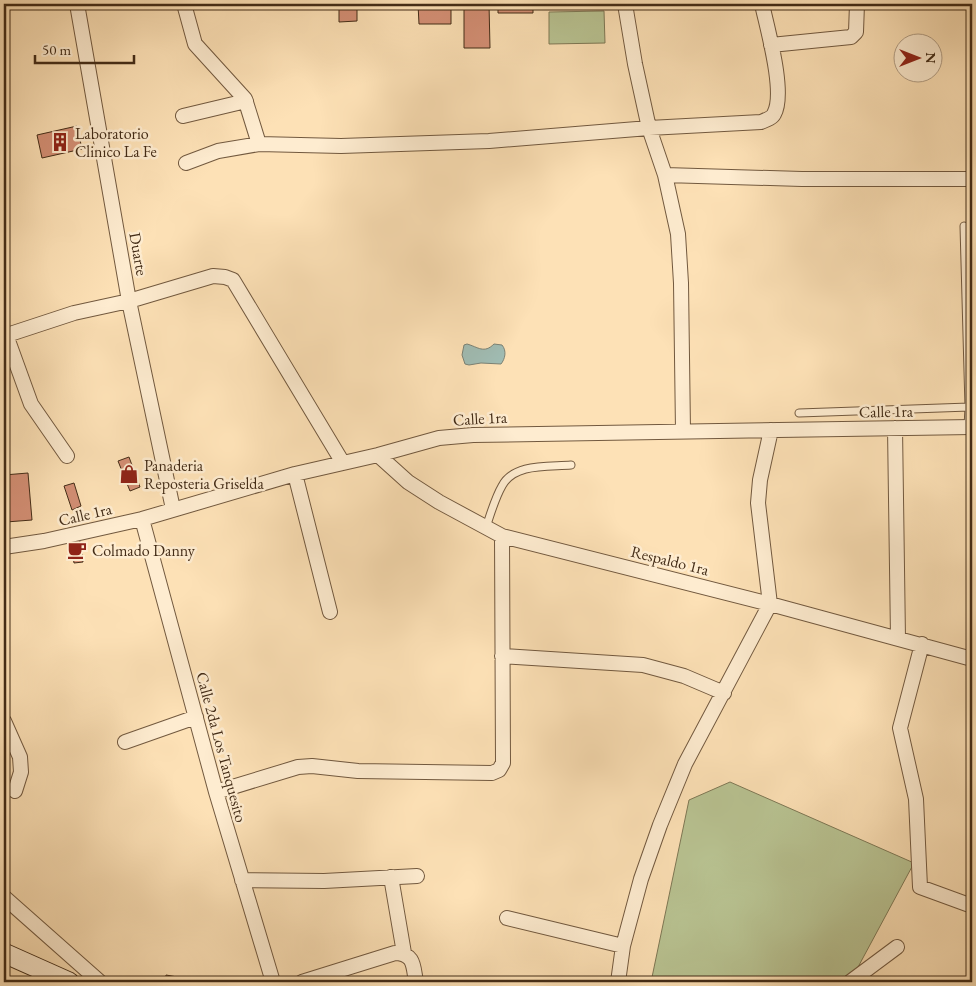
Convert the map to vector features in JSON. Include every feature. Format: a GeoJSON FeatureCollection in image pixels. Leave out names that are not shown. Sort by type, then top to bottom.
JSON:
{"type":"FeatureCollection","features":[{"type":"Feature","properties":{"kind":"street","name":"Duarte"},"geometry":{"type":"LineString","coordinates":[[77,4],[129,301],[173,509]]}},
{"type":"Feature","properties":{"kind":"street"},"geometry":{"type":"LineString","coordinates":[[184,4],[195,44],[246,101],[258,144]]}},
{"type":"Feature","properties":{"kind":"street"},"geometry":{"type":"LineString","coordinates":[[625,4],[635,64],[649,128],[665,175],[678,234],[681,283],[683,431]]}},
{"type":"Feature","properties":{"kind":"street"},"geometry":{"type":"LineString","coordinates":[[186,163],[218,151],[258,144],[341,146],[489,141],[649,128],[762,122],[773,116],[778,105],[778,95],[771,45],[762,4]]}},
{"type":"Feature","properties":{"kind":"street"},"geometry":{"type":"LineString","coordinates":[[771,45],[852,37],[856,32],[857,4]]}},
{"type":"Feature","properties":{"kind":"street"},"geometry":{"type":"LineString","coordinates":[[183,116],[246,101]]}},
{"type":"Feature","properties":{"kind":"street"},"geometry":{"type":"LineString","coordinates":[[665,175],[802,179],[972,179]]}},
{"type":"Feature","properties":{"kind":"street"},"geometry":{"type":"LineString","coordinates":[[67,456],[31,404],[5,336],[74,313],[129,301],[213,276],[232,280],[343,463]]}},
{"type":"Feature","properties":{"kind":"street","name":"Calle 1ra"},"geometry":{"type":"LineString","coordinates":[[4,547],[44,542],[142,519],[295,474],[378,455],[439,438],[455,436],[970,427]]}},
{"type":"Feature","properties":{"kind":"street"},"geometry":{"type":"LineString","coordinates":[[895,428],[898,638]]}},
{"type":"Feature","properties":{"kind":"street"},"geometry":{"type":"LineString","coordinates":[[622,980],[623,946],[641,879],[660,825],[685,764],[770,604],[758,503],[760,480],[771,430]]}},
{"type":"Feature","properties":{"kind":"street","name":"Respaldo 1ra"},"geometry":{"type":"LineString","coordinates":[[378,455],[408,482],[439,502],[502,536],[770,604],[972,658]]}},
{"type":"Feature","properties":{"kind":"street"},"geometry":{"type":"LineString","coordinates":[[295,474],[330,612]]}},
{"type":"Feature","properties":{"kind":"street","name":"Calle 2da Los Tanquesito"},"geometry":{"type":"LineString","coordinates":[[142,519],[216,792],[273,982]]}},
{"type":"Feature","properties":{"kind":"street"},"geometry":{"type":"LineString","coordinates":[[216,792],[298,767],[312,766],[358,771],[492,773],[498,770],[503,763],[502,536]]}},
{"type":"Feature","properties":{"kind":"street"},"geometry":{"type":"LineString","coordinates":[[922,644],[900,728],[916,799],[920,887],[972,906]]}},
{"type":"Feature","properties":{"kind":"street"},"geometry":{"type":"LineString","coordinates":[[502,656],[644,665],[684,676],[724,693]]}},
{"type":"Feature","properties":{"kind":"street"},"geometry":{"type":"LineString","coordinates":[[125,742],[196,717]]}},
{"type":"Feature","properties":{"kind":"street"},"geometry":{"type":"LineString","coordinates":[[4,721],[20,757],[21,772],[15,791]]}},
{"type":"Feature","properties":{"kind":"street"},"geometry":{"type":"LineString","coordinates":[[242,880],[324,881],[417,876]]}},
{"type":"Feature","properties":{"kind":"street"},"geometry":{"type":"LineString","coordinates":[[391,877],[404,953],[411,959],[416,982]]}},
{"type":"Feature","properties":{"kind":"street"},"geometry":{"type":"LineString","coordinates":[[4,898],[100,982]]}},
{"type":"Feature","properties":{"kind":"street"},"geometry":{"type":"LineString","coordinates":[[507,918],[623,946]]}},
{"type":"Feature","properties":{"kind":"street"},"geometry":{"type":"LineString","coordinates":[[850,982],[897,947]]}},
{"type":"Feature","properties":{"kind":"street"},"geometry":{"type":"LineString","coordinates":[[4,953],[69,982]]}},
{"type":"Feature","properties":{"kind":"street"},"geometry":{"type":"LineString","coordinates":[[302,982],[395,953],[404,953]]}},
{"type":"Feature","properties":{"kind":"lane"},"geometry":{"type":"LineString","coordinates":[[964,226],[970,427]]}},
{"type":"Feature","properties":{"kind":"lane"},"geometry":{"type":"LineString","coordinates":[[799,413],[969,407]]}},
{"type":"Feature","properties":{"kind":"lane"},"geometry":{"type":"LineString","coordinates":[[486,527],[502,485],[516,472],[526,468],[570,465]]}},
{"type":"Feature","properties":{"kind":"green space"},"geometry":{"type":"Polygon","coordinates":[[[604,11],[605,43],[549,44],[549,12],[604,11]]]}},
{"type":"Feature","properties":{"kind":"green space"},"geometry":{"type":"Polygon","coordinates":[[[730,782],[914,863],[857,969],[837,982],[651,982],[689,800],[730,782]]]}},
{"type":"Feature","properties":{"kind":"water"},"geometry":{"type":"Polygon","coordinates":[[[467,344],[484,349],[494,344],[502,345],[505,352],[504,360],[501,364],[465,364],[462,355],[464,345],[467,344]]]}},
{"type":"Feature","properties":{"kind":"building"},"geometry":{"type":"Polygon","coordinates":[[[339,4],[357,4],[357,21],[339,22],[339,4]]]}},
{"type":"Feature","properties":{"kind":"building"},"geometry":{"type":"Polygon","coordinates":[[[418,4],[451,4],[451,24],[419,24],[418,4]]]}},
{"type":"Feature","properties":{"kind":"building"},"geometry":{"type":"Polygon","coordinates":[[[464,4],[489,4],[490,48],[464,48],[464,4]]]}},
{"type":"Feature","properties":{"kind":"building"},"geometry":{"type":"Polygon","coordinates":[[[498,4],[533,4],[533,13],[498,13],[498,4]]]}},
{"type":"Feature","properties":{"kind":"building","name":"Laboratorio Clinico La Fe"},"geometry":{"type":"Polygon","coordinates":[[[77,126],[82,149],[42,158],[37,135],[77,126]]]}},
{"type":"Feature","properties":{"kind":"building","name":"Panaderia Reposteria Griselda"},"geometry":{"type":"Polygon","coordinates":[[[129,457],[140,487],[130,491],[118,461],[129,457]]]}},
{"type":"Feature","properties":{"kind":"building"},"geometry":{"type":"Polygon","coordinates":[[[28,473],[32,520],[6,522],[4,475],[28,473]]]}},
{"type":"Feature","properties":{"kind":"building"},"geometry":{"type":"Polygon","coordinates":[[[74,483],[81,506],[72,510],[64,486],[74,483]]]}},
{"type":"Feature","properties":{"kind":"building","name":"Colmado Danny"},"geometry":{"type":"Polygon","coordinates":[[[79,536],[83,562],[74,563],[70,537],[79,536]]]}},
{"type":"Feature","properties":{"kind":"building"},"geometry":{"type":"Polygon","coordinates":[[[166,975],[183,978],[184,982],[165,982],[166,975]]]}},
{"type":"Feature","properties":{"kind":"place","name":"Laboratorio Clinico La Fe"},"geometry":{"type":"Point","coordinates":[60,142]}},
{"type":"Feature","properties":{"kind":"place","name":"Panaderia Reposteria Griselda"},"geometry":{"type":"Point","coordinates":[129,474]}},
{"type":"Feature","properties":{"kind":"place","name":"Colmado Danny"},"geometry":{"type":"Point","coordinates":[77,550]}}]}
